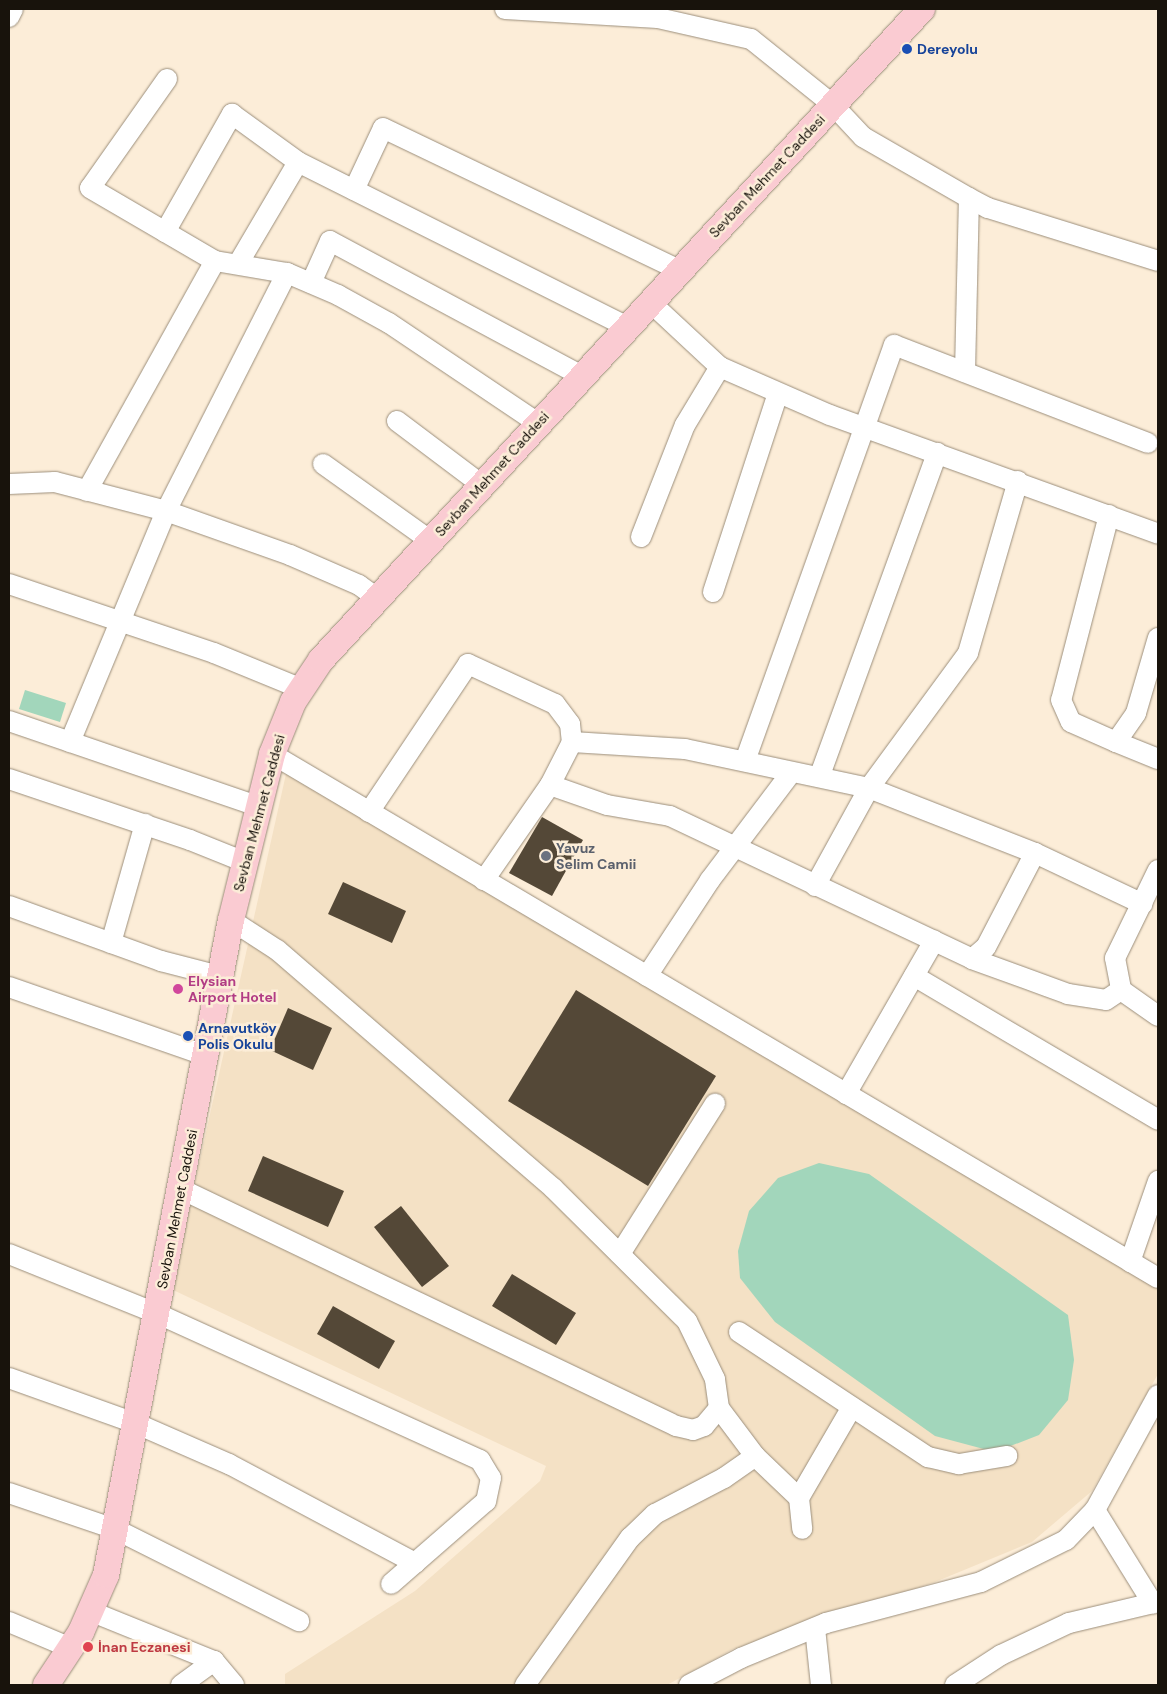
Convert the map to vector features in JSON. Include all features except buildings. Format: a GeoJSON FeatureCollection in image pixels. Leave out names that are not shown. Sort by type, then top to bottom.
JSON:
{"type":"FeatureCollection","features":[{"type":"Feature","properties":{"kind":"main road","name":"Sevban Mehmet Caddesi"},"geometry":{"type":"LineString","coordinates":[[55,1681],[106,1575],[223,977],[231,920],[272,754],[302,689],[321,660],[922,9]]}},
{"type":"Feature","properties":{"kind":"street"},"geometry":{"type":"LineString","coordinates":[[9,17],[13,9]]}},
{"type":"Feature","properties":{"kind":"street"},"geometry":{"type":"LineString","coordinates":[[505,9],[606,12],[658,18],[751,39],[833,105],[863,137],[969,198],[988,208],[1158,261]]}},
{"type":"Feature","properties":{"kind":"street"},"geometry":{"type":"LineString","coordinates":[[167,79],[90,188],[215,261],[287,273],[311,283],[389,323],[538,423]]}},
{"type":"Feature","properties":{"kind":"street"},"geometry":{"type":"LineString","coordinates":[[165,232],[232,114],[298,162],[627,327]]}},
{"type":"Feature","properties":{"kind":"street"},"geometry":{"type":"LineString","coordinates":[[354,190],[383,128],[680,270]]}},
{"type":"Feature","properties":{"kind":"street"},"geometry":{"type":"LineString","coordinates":[[238,264],[298,162]]}},
{"type":"Feature","properties":{"kind":"street"},"geometry":{"type":"LineString","coordinates":[[965,372],[969,198]]}},
{"type":"Feature","properties":{"kind":"street"},"geometry":{"type":"LineString","coordinates":[[311,283],[330,241],[582,376]]}},
{"type":"Feature","properties":{"kind":"street"},"geometry":{"type":"LineString","coordinates":[[87,491],[215,261]]}},
{"type":"Feature","properties":{"kind":"street"},"geometry":{"type":"LineString","coordinates":[[70,742],[166,511],[287,273]]}},
{"type":"Feature","properties":{"kind":"street"},"geometry":{"type":"LineString","coordinates":[[650,302],[720,367],[778,393],[864,427],[1158,534]]}},
{"type":"Feature","properties":{"kind":"street"},"geometry":{"type":"LineString","coordinates":[[745,761],[894,345],[1148,442]]}},
{"type":"Feature","properties":{"kind":"street"},"geometry":{"type":"LineString","coordinates":[[641,537],[685,425],[720,367]]}},
{"type":"Feature","properties":{"kind":"street"},"geometry":{"type":"LineString","coordinates":[[713,592],[778,393]]}},
{"type":"Feature","properties":{"kind":"street"},"geometry":{"type":"LineString","coordinates":[[397,421],[482,485]]}},
{"type":"Feature","properties":{"kind":"street"},"geometry":{"type":"LineString","coordinates":[[820,774],[937,453]]}},
{"type":"Feature","properties":{"kind":"street"},"geometry":{"type":"LineString","coordinates":[[323,464],[431,541]]}},
{"type":"Feature","properties":{"kind":"street"},"geometry":{"type":"LineString","coordinates":[[9,484],[55,482],[166,511],[290,555],[359,585],[378,599]]}},
{"type":"Feature","properties":{"kind":"street"},"geometry":{"type":"LineString","coordinates":[[815,886],[869,788],[968,653],[1018,482]]}},
{"type":"Feature","properties":{"kind":"street"},"geometry":{"type":"LineString","coordinates":[[1109,515],[1060,700],[1071,722],[1158,758]]}},
{"type":"Feature","properties":{"kind":"street"},"geometry":{"type":"LineString","coordinates":[[9,584],[120,622],[302,689]]}},
{"type":"Feature","properties":{"kind":"street"},"geometry":{"type":"LineString","coordinates":[[1116,742],[1136,713],[1158,638]]}},
{"type":"Feature","properties":{"kind":"street"},"geometry":{"type":"LineString","coordinates":[[370,812],[468,664],[555,704],[570,724],[572,742],[550,784],[484,880]]}},
{"type":"Feature","properties":{"kind":"street"},"geometry":{"type":"LineString","coordinates":[[9,721],[260,807]]}},
{"type":"Feature","properties":{"kind":"street"},"geometry":{"type":"LineString","coordinates":[[572,742],[686,749],[791,773],[820,774],[869,788],[1035,853],[1143,904]]}},
{"type":"Feature","properties":{"kind":"street"},"geometry":{"type":"LineString","coordinates":[[272,754],[1158,1278]]}},
{"type":"Feature","properties":{"kind":"street"},"geometry":{"type":"LineString","coordinates":[[646,976],[791,773]]}},
{"type":"Feature","properties":{"kind":"street"},"geometry":{"type":"LineString","coordinates":[[9,779],[145,824],[245,862]]}},
{"type":"Feature","properties":{"kind":"street"},"geometry":{"type":"LineString","coordinates":[[550,784],[607,805],[670,816],[972,959],[1068,994],[1106,1000],[1121,990]]}},
{"type":"Feature","properties":{"kind":"street"},"geometry":{"type":"LineString","coordinates":[[110,943],[145,824]]}},
{"type":"Feature","properties":{"kind":"street"},"geometry":{"type":"LineString","coordinates":[[972,959],[986,947],[1035,853]]}},
{"type":"Feature","properties":{"kind":"street"},"geometry":{"type":"LineString","coordinates":[[1158,870],[1115,958],[1121,990],[1158,1016]]}},
{"type":"Feature","properties":{"kind":"street"},"geometry":{"type":"LineString","coordinates":[[9,906],[161,961],[223,977]]}},
{"type":"Feature","properties":{"kind":"street"},"geometry":{"type":"LineString","coordinates":[[231,920],[277,950],[553,1188],[687,1321],[715,1379],[719,1408],[755,1456],[799,1498]]}},
{"type":"Feature","properties":{"kind":"street"},"geometry":{"type":"LineString","coordinates":[[846,1094],[934,941]]}},
{"type":"Feature","properties":{"kind":"street"},"geometry":{"type":"LineString","coordinates":[[914,976],[1158,1120]]}},
{"type":"Feature","properties":{"kind":"street"},"geometry":{"type":"LineString","coordinates":[[9,987],[207,1056]]}},
{"type":"Feature","properties":{"kind":"street"},"geometry":{"type":"LineString","coordinates":[[620,1254],[715,1104]]}},
{"type":"Feature","properties":{"kind":"street"},"geometry":{"type":"LineString","coordinates":[[1130,1262],[1158,1181]]}},
{"type":"Feature","properties":{"kind":"street"},"geometry":{"type":"LineString","coordinates":[[181,1189],[676,1426],[692,1430],[704,1426],[719,1408]]}},
{"type":"Feature","properties":{"kind":"street"},"geometry":{"type":"LineString","coordinates":[[9,1254],[156,1313],[485,1465],[491,1486],[486,1501],[391,1584]]}},
{"type":"Feature","properties":{"kind":"street"},"geometry":{"type":"LineString","coordinates":[[738,1332],[852,1407],[938,1460],[970,1464],[1008,1456]]}},
{"type":"Feature","properties":{"kind":"street"},"geometry":{"type":"LineString","coordinates":[[9,1378],[135,1423],[229,1464],[416,1563]]}},
{"type":"Feature","properties":{"kind":"street"},"geometry":{"type":"LineString","coordinates":[[689,1685],[740,1658],[815,1628],[981,1582],[1066,1540],[1095,1510],[1158,1395]]}},
{"type":"Feature","properties":{"kind":"street"},"geometry":{"type":"LineString","coordinates":[[802,1529],[799,1498],[852,1407]]}},
{"type":"Feature","properties":{"kind":"street"},"geometry":{"type":"LineString","coordinates":[[525,1685],[630,1538],[655,1514],[724,1478],[755,1456]]}},
{"type":"Feature","properties":{"kind":"street"},"geometry":{"type":"LineString","coordinates":[[9,1493],[115,1529],[298,1621]]}},
{"type":"Feature","properties":{"kind":"street"},"geometry":{"type":"LineString","coordinates":[[954,1685],[1001,1655],[1069,1623],[1156,1603],[1095,1510]]}},
{"type":"Feature","properties":{"kind":"street"},"geometry":{"type":"LineString","coordinates":[[90,1611],[214,1661],[234,1685]]}},
{"type":"Feature","properties":{"kind":"street"},"geometry":{"type":"LineString","coordinates":[[9,1622],[71,1648]]}},
{"type":"Feature","properties":{"kind":"street"},"geometry":{"type":"LineString","coordinates":[[815,1628],[821,1685]]}},
{"type":"Feature","properties":{"kind":"street"},"geometry":{"type":"LineString","coordinates":[[181,1685],[214,1661]]}},
{"type":"Feature","properties":{"kind":"shaded area"},"geometry":{"type":"Polygon","coordinates":[[[286,774],[1158,1284],[1158,1374],[1092,1491],[1032,1542],[935,1582],[733,1649],[667,1685],[285,1685],[285,1674],[415,1591],[540,1481],[546,1466],[171,1289],[286,774]]]}},
{"type":"Feature","properties":{"kind":"green space"},"geometry":{"type":"Polygon","coordinates":[[[25,690],[66,703],[60,722],[19,709],[25,690]]]}},
{"type":"Feature","properties":{"kind":"green space"},"geometry":{"type":"Polygon","coordinates":[[[819,1163],[869,1174],[1068,1315],[1074,1360],[1068,1400],[1039,1435],[995,1452],[935,1436],[775,1322],[740,1278],[738,1251],[749,1211],[778,1178],[819,1163]]]}},
{"type":"Feature","properties":{"kind":"place","name":"Dereyolu"},"geometry":{"type":"Point","coordinates":[907,49]}},
{"type":"Feature","properties":{"kind":"place","name":"Yavuz Selim Camii"},"geometry":{"type":"Point","coordinates":[546,856]}},
{"type":"Feature","properties":{"kind":"place","name":"Elysian Airport Hotel"},"geometry":{"type":"Point","coordinates":[178,989]}},
{"type":"Feature","properties":{"kind":"place","name":"Arnavutköy Polis Okulu"},"geometry":{"type":"Point","coordinates":[188,1036]}},
{"type":"Feature","properties":{"kind":"place","name":"İnan Eczanesi"},"geometry":{"type":"Point","coordinates":[88,1647]}}]}
